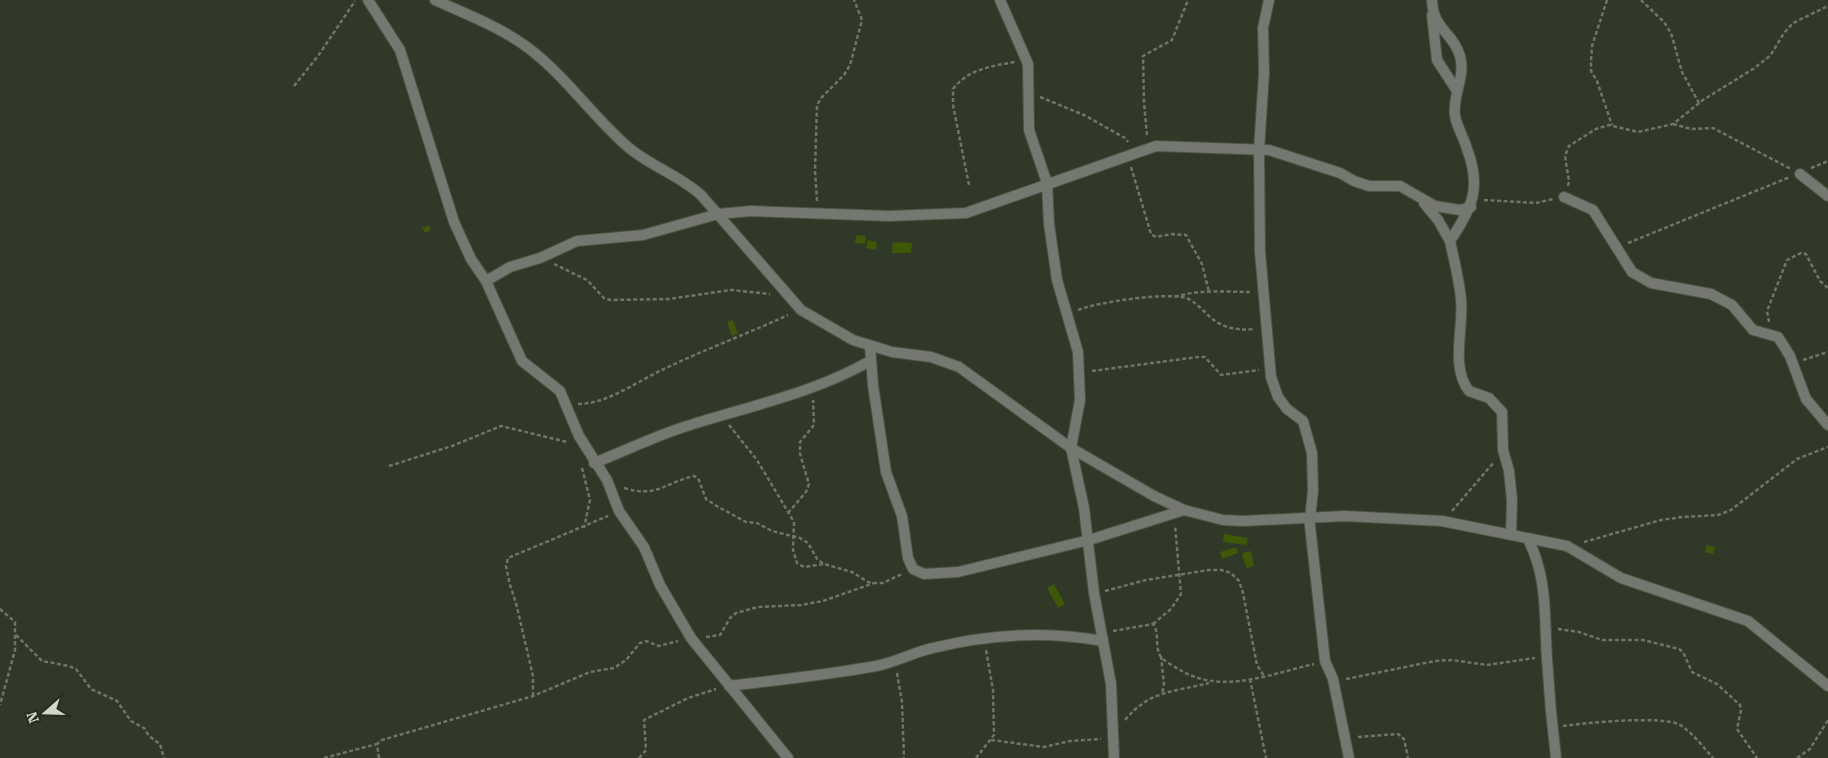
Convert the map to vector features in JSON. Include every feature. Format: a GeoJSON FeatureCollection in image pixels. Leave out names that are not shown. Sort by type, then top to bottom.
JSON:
{"type":"FeatureCollection","features":[{"type":"Feature","properties":{"kind":"street"},"geometry":{"type":"LineString","coordinates":[[368,0],[400,50],[454,222],[473,263],[486,281],[522,360],[525,365],[558,388],[579,436],[596,466],[607,480],[619,512],[644,547],[660,585],[691,638],[788,758]]}},
{"type":"Feature","properties":{"kind":"street"},"geometry":{"type":"LineString","coordinates":[[435,0],[490,25],[527,47],[561,78],[626,145],[649,163],[692,187],[718,214],[801,310],[853,340],[892,352],[931,357],[959,367],[1071,448],[1179,512],[1223,520],[1345,516],[1442,521],[1468,524],[1511,536],[1568,546],[1621,578],[1748,621],[1828,686]]}},
{"type":"Feature","properties":{"kind":"street"},"geometry":{"type":"LineString","coordinates":[[1000,0],[1029,70],[1027,91],[1029,130],[1047,183],[1049,224],[1057,280],[1078,352],[1080,400],[1071,448],[1089,540],[1094,593],[1111,684],[1114,758]]}},
{"type":"Feature","properties":{"kind":"street"},"geometry":{"type":"LineString","coordinates":[[1269,0],[1263,28],[1264,73],[1258,150],[1260,252],[1270,368],[1278,397],[1287,409],[1303,421],[1309,438],[1314,470],[1309,518],[1325,661],[1333,679],[1347,738],[1349,758]]}},
{"type":"Feature","properties":{"kind":"street"},"geometry":{"type":"LineString","coordinates":[[1432,0],[1437,60],[1457,91]]}},
{"type":"Feature","properties":{"kind":"street"},"geometry":{"type":"LineString","coordinates":[[1432,14],[1460,55],[1462,72],[1457,91],[1455,116],[1472,162],[1472,204],[1450,241]]}},
{"type":"Feature","properties":{"kind":"street"},"geometry":{"type":"LineString","coordinates":[[486,281],[510,267],[540,258],[577,241],[616,239],[643,235],[718,214],[751,211],[889,216],[966,213],[1156,146],[1269,150],[1369,186],[1400,186],[1422,200],[1445,209],[1460,210],[1472,204]]}},
{"type":"Feature","properties":{"kind":"street"},"geometry":{"type":"LineString","coordinates":[[1800,174],[1828,196]]}},
{"type":"Feature","properties":{"kind":"street"},"geometry":{"type":"LineString","coordinates":[[1564,197],[1593,210],[1632,272],[1642,279],[1666,287],[1711,294],[1732,305],[1753,330],[1775,335],[1783,342],[1806,399],[1828,425]]}},
{"type":"Feature","properties":{"kind":"street"},"geometry":{"type":"LineString","coordinates":[[1422,200],[1438,220],[1450,241],[1461,300],[1460,351],[1462,378],[1469,391],[1488,398],[1502,412],[1503,450],[1509,471],[1511,490],[1511,536]]}},
{"type":"Feature","properties":{"kind":"street"},"geometry":{"type":"LineString","coordinates":[[870,346],[870,361],[886,472],[902,516],[908,558],[913,569],[924,574],[958,572],[1089,540],[1179,512]]}},
{"type":"Feature","properties":{"kind":"street"},"geometry":{"type":"LineString","coordinates":[[596,466],[685,426],[722,417],[813,389],[870,361]]}},
{"type":"Feature","properties":{"kind":"street"},"geometry":{"type":"LineString","coordinates":[[1528,539],[1541,572],[1556,758]]}},
{"type":"Feature","properties":{"kind":"street"},"geometry":{"type":"LineString","coordinates":[[729,686],[878,666],[944,645],[984,638],[1038,635],[1102,637]]}},
{"type":"Feature","properties":{"kind":"path"},"geometry":{"type":"LineString","coordinates":[[294,86],[318,56],[356,0]]}},
{"type":"Feature","properties":{"kind":"path"},"geometry":{"type":"LineString","coordinates":[[818,212],[815,171],[817,105],[822,97],[844,75],[850,64],[862,20],[854,0]]}},
{"type":"Feature","properties":{"kind":"path"},"geometry":{"type":"LineString","coordinates":[[1148,149],[1144,104],[1143,56],[1172,40],[1188,0]]}},
{"type":"Feature","properties":{"kind":"path"},"geometry":{"type":"LineString","coordinates":[[1606,0],[1592,46],[1590,61],[1591,71],[1597,81],[1612,126]]}},
{"type":"Feature","properties":{"kind":"path"},"geometry":{"type":"LineString","coordinates":[[1641,0],[1664,22],[1671,33],[1682,72],[1700,103]]}},
{"type":"Feature","properties":{"kind":"path"},"geometry":{"type":"LineString","coordinates":[[1472,204],[1500,200],[1536,203],[1564,197],[1569,181],[1564,156],[1569,146],[1596,129],[1612,126],[1638,132],[1673,124],[1700,103],[1770,56],[1784,33],[1794,22],[1828,6]]}},
{"type":"Feature","properties":{"kind":"path"},"geometry":{"type":"LineString","coordinates":[[969,185],[952,105],[953,89],[964,78],[981,68],[1026,60]]}},
{"type":"Feature","properties":{"kind":"path"},"geometry":{"type":"LineString","coordinates":[[1027,91],[1084,115],[1125,138],[1130,149],[1129,156],[1151,234],[1156,237],[1172,234],[1186,236],[1202,264],[1208,292]]}},
{"type":"Feature","properties":{"kind":"path"},"geometry":{"type":"LineString","coordinates":[[1673,124],[1691,129],[1713,128],[1800,174]]}},
{"type":"Feature","properties":{"kind":"path"},"geometry":{"type":"LineString","coordinates":[[1616,248],[1828,161]]}},
{"type":"Feature","properties":{"kind":"path"},"geometry":{"type":"LineString","coordinates":[[1775,335],[1769,323],[1767,311],[1787,260],[1801,253],[1806,254],[1820,281],[1828,288]]}},
{"type":"Feature","properties":{"kind":"path"},"geometry":{"type":"LineString","coordinates":[[540,258],[588,280],[604,298],[610,300],[669,299],[731,290],[787,296]]}},
{"type":"Feature","properties":{"kind":"path"},"geometry":{"type":"LineString","coordinates":[[1173,298],[1186,293],[1264,292]]}},
{"type":"Feature","properties":{"kind":"path"},"geometry":{"type":"LineString","coordinates":[[1066,316],[1094,305],[1137,299],[1186,298],[1221,325],[1232,329],[1267,327]]}},
{"type":"Feature","properties":{"kind":"path"},"geometry":{"type":"LineString","coordinates":[[566,404],[588,404],[611,396],[663,369],[801,310]]}},
{"type":"Feature","properties":{"kind":"path"},"geometry":{"type":"LineString","coordinates":[[1792,364],[1828,352]]}},
{"type":"Feature","properties":{"kind":"path"},"geometry":{"type":"LineString","coordinates":[[1080,372],[1198,357],[1205,357],[1221,375],[1270,368]]}},
{"type":"Feature","properties":{"kind":"path"},"geometry":{"type":"LineString","coordinates":[[788,514],[806,492],[809,484],[800,454],[800,442],[814,425],[813,389]]}},
{"type":"Feature","properties":{"kind":"path"},"geometry":{"type":"LineString","coordinates":[[722,417],[757,460],[794,522],[793,550],[797,563],[804,567],[824,564]]}},
{"type":"Feature","properties":{"kind":"path"},"geometry":{"type":"LineString","coordinates":[[389,466],[452,446],[501,426],[558,438],[574,448]]}},
{"type":"Feature","properties":{"kind":"path"},"geometry":{"type":"LineString","coordinates":[[1568,546],[1662,520],[1718,515],[1731,510],[1797,459],[1828,447]]}},
{"type":"Feature","properties":{"kind":"path"},"geometry":{"type":"LineString","coordinates":[[1442,521],[1464,498],[1503,450]]}},
{"type":"Feature","properties":{"kind":"path"},"geometry":{"type":"LineString","coordinates":[[584,528],[590,500],[581,466],[596,466]]}},
{"type":"Feature","properties":{"kind":"path"},"geometry":{"type":"LineString","coordinates":[[607,480],[641,493],[653,491],[677,480],[694,476],[698,478],[706,499],[715,506],[746,522],[757,523],[772,531],[793,535],[808,543],[817,559],[824,564],[852,572],[868,582],[874,583]]}},
{"type":"Feature","properties":{"kind":"path"},"geometry":{"type":"LineString","coordinates":[[533,696],[533,676],[510,585],[506,566],[508,558],[619,512]]}},
{"type":"Feature","properties":{"kind":"path"},"geometry":{"type":"LineString","coordinates":[[1102,637],[1153,624],[1179,600],[1181,594],[1179,576],[1179,512]]}},
{"type":"Feature","properties":{"kind":"path"},"geometry":{"type":"LineString","coordinates":[[324,758],[378,744],[390,737],[533,696],[590,672],[620,665],[640,643],[646,641],[660,646],[691,638],[720,635],[730,618],[736,613],[749,609],[823,601],[874,583],[882,582],[913,569]]}},
{"type":"Feature","properties":{"kind":"path"},"geometry":{"type":"LineString","coordinates":[[1094,593],[1146,580],[1221,570],[1231,573],[1239,581],[1257,665],[1264,676]]}},
{"type":"Feature","properties":{"kind":"path"},"geometry":{"type":"LineString","coordinates":[[0,609],[15,622],[16,635],[0,705]]}},
{"type":"Feature","properties":{"kind":"path"},"geometry":{"type":"LineString","coordinates":[[1153,624],[1155,627],[1156,644],[1161,656],[1162,694]]}},
{"type":"Feature","properties":{"kind":"path"},"geometry":{"type":"LineString","coordinates":[[1546,628],[1579,632],[1602,640],[1643,640],[1683,652],[1692,672],[1717,684],[1740,705],[1741,710],[1737,729],[1757,758]]}},
{"type":"Feature","properties":{"kind":"path"},"geometry":{"type":"LineString","coordinates":[[16,635],[42,661],[68,666],[81,674],[91,689],[117,701],[131,721],[144,728],[149,736],[160,744],[164,758]]}},
{"type":"Feature","properties":{"kind":"path"},"geometry":{"type":"LineString","coordinates":[[976,758],[983,747],[992,740],[994,735],[993,699],[984,638]]}},
{"type":"Feature","properties":{"kind":"path"},"geometry":{"type":"LineString","coordinates":[[1161,656],[1187,674],[1213,682],[1235,683],[1325,661]]}},
{"type":"Feature","properties":{"kind":"path"},"geometry":{"type":"LineString","coordinates":[[1333,679],[1366,676],[1452,660],[1487,666],[1547,657]]}},
{"type":"Feature","properties":{"kind":"path"},"geometry":{"type":"LineString","coordinates":[[893,660],[902,702],[904,758]]}},
{"type":"Feature","properties":{"kind":"path"},"geometry":{"type":"LineString","coordinates":[[1250,679],[1266,758]]}},
{"type":"Feature","properties":{"kind":"path"},"geometry":{"type":"LineString","coordinates":[[992,740],[1044,746],[1114,735],[1145,700],[1213,682]]}},
{"type":"Feature","properties":{"kind":"path"},"geometry":{"type":"LineString","coordinates":[[639,758],[646,750],[644,723],[647,717],[688,698],[729,686]]}},
{"type":"Feature","properties":{"kind":"path"},"geometry":{"type":"LineString","coordinates":[[1797,758],[1810,749],[1828,720]]}},
{"type":"Feature","properties":{"kind":"path"},"geometry":{"type":"LineString","coordinates":[[1552,727],[1590,722],[1648,721],[1678,724],[1713,758]]}},
{"type":"Feature","properties":{"kind":"path"},"geometry":{"type":"LineString","coordinates":[[1347,738],[1398,734],[1404,739],[1408,758]]}},
{"type":"Feature","properties":{"kind":"path"},"geometry":{"type":"LineString","coordinates":[[378,744],[379,758]]}},
{"type":"Feature","properties":{"kind":"building"},"geometry":{"type":"Polygon","coordinates":[[[429,225],[431,230],[425,233],[422,228],[429,225]]]}},
{"type":"Feature","properties":{"kind":"building"},"geometry":{"type":"Polygon","coordinates":[[[856,235],[866,236],[865,244],[855,243],[856,235]]]}},
{"type":"Feature","properties":{"kind":"building"},"geometry":{"type":"Polygon","coordinates":[[[868,240],[877,242],[876,250],[866,248],[868,240]]]}},
{"type":"Feature","properties":{"kind":"building"},"geometry":{"type":"Polygon","coordinates":[[[893,242],[912,243],[911,253],[892,253],[893,242]]]}},
{"type":"Feature","properties":{"kind":"building"},"geometry":{"type":"Polygon","coordinates":[[[733,320],[738,334],[732,336],[727,322],[733,320]]]}},
{"type":"Feature","properties":{"kind":"building"},"geometry":{"type":"Polygon","coordinates":[[[1224,534],[1248,538],[1247,545],[1223,542],[1224,534]]]}},
{"type":"Feature","properties":{"kind":"building"},"geometry":{"type":"Polygon","coordinates":[[[1707,545],[1715,547],[1713,554],[1705,552],[1707,545]]]}},
{"type":"Feature","properties":{"kind":"building"},"geometry":{"type":"Polygon","coordinates":[[[1236,547],[1238,553],[1222,559],[1220,552],[1236,547]]]}},
{"type":"Feature","properties":{"kind":"building"},"geometry":{"type":"Polygon","coordinates":[[[1251,551],[1254,566],[1246,568],[1242,553],[1251,551]]]}},
{"type":"Feature","properties":{"kind":"building"},"geometry":{"type":"Polygon","coordinates":[[[1054,584],[1065,604],[1058,608],[1047,588],[1054,584]]]}}]}
